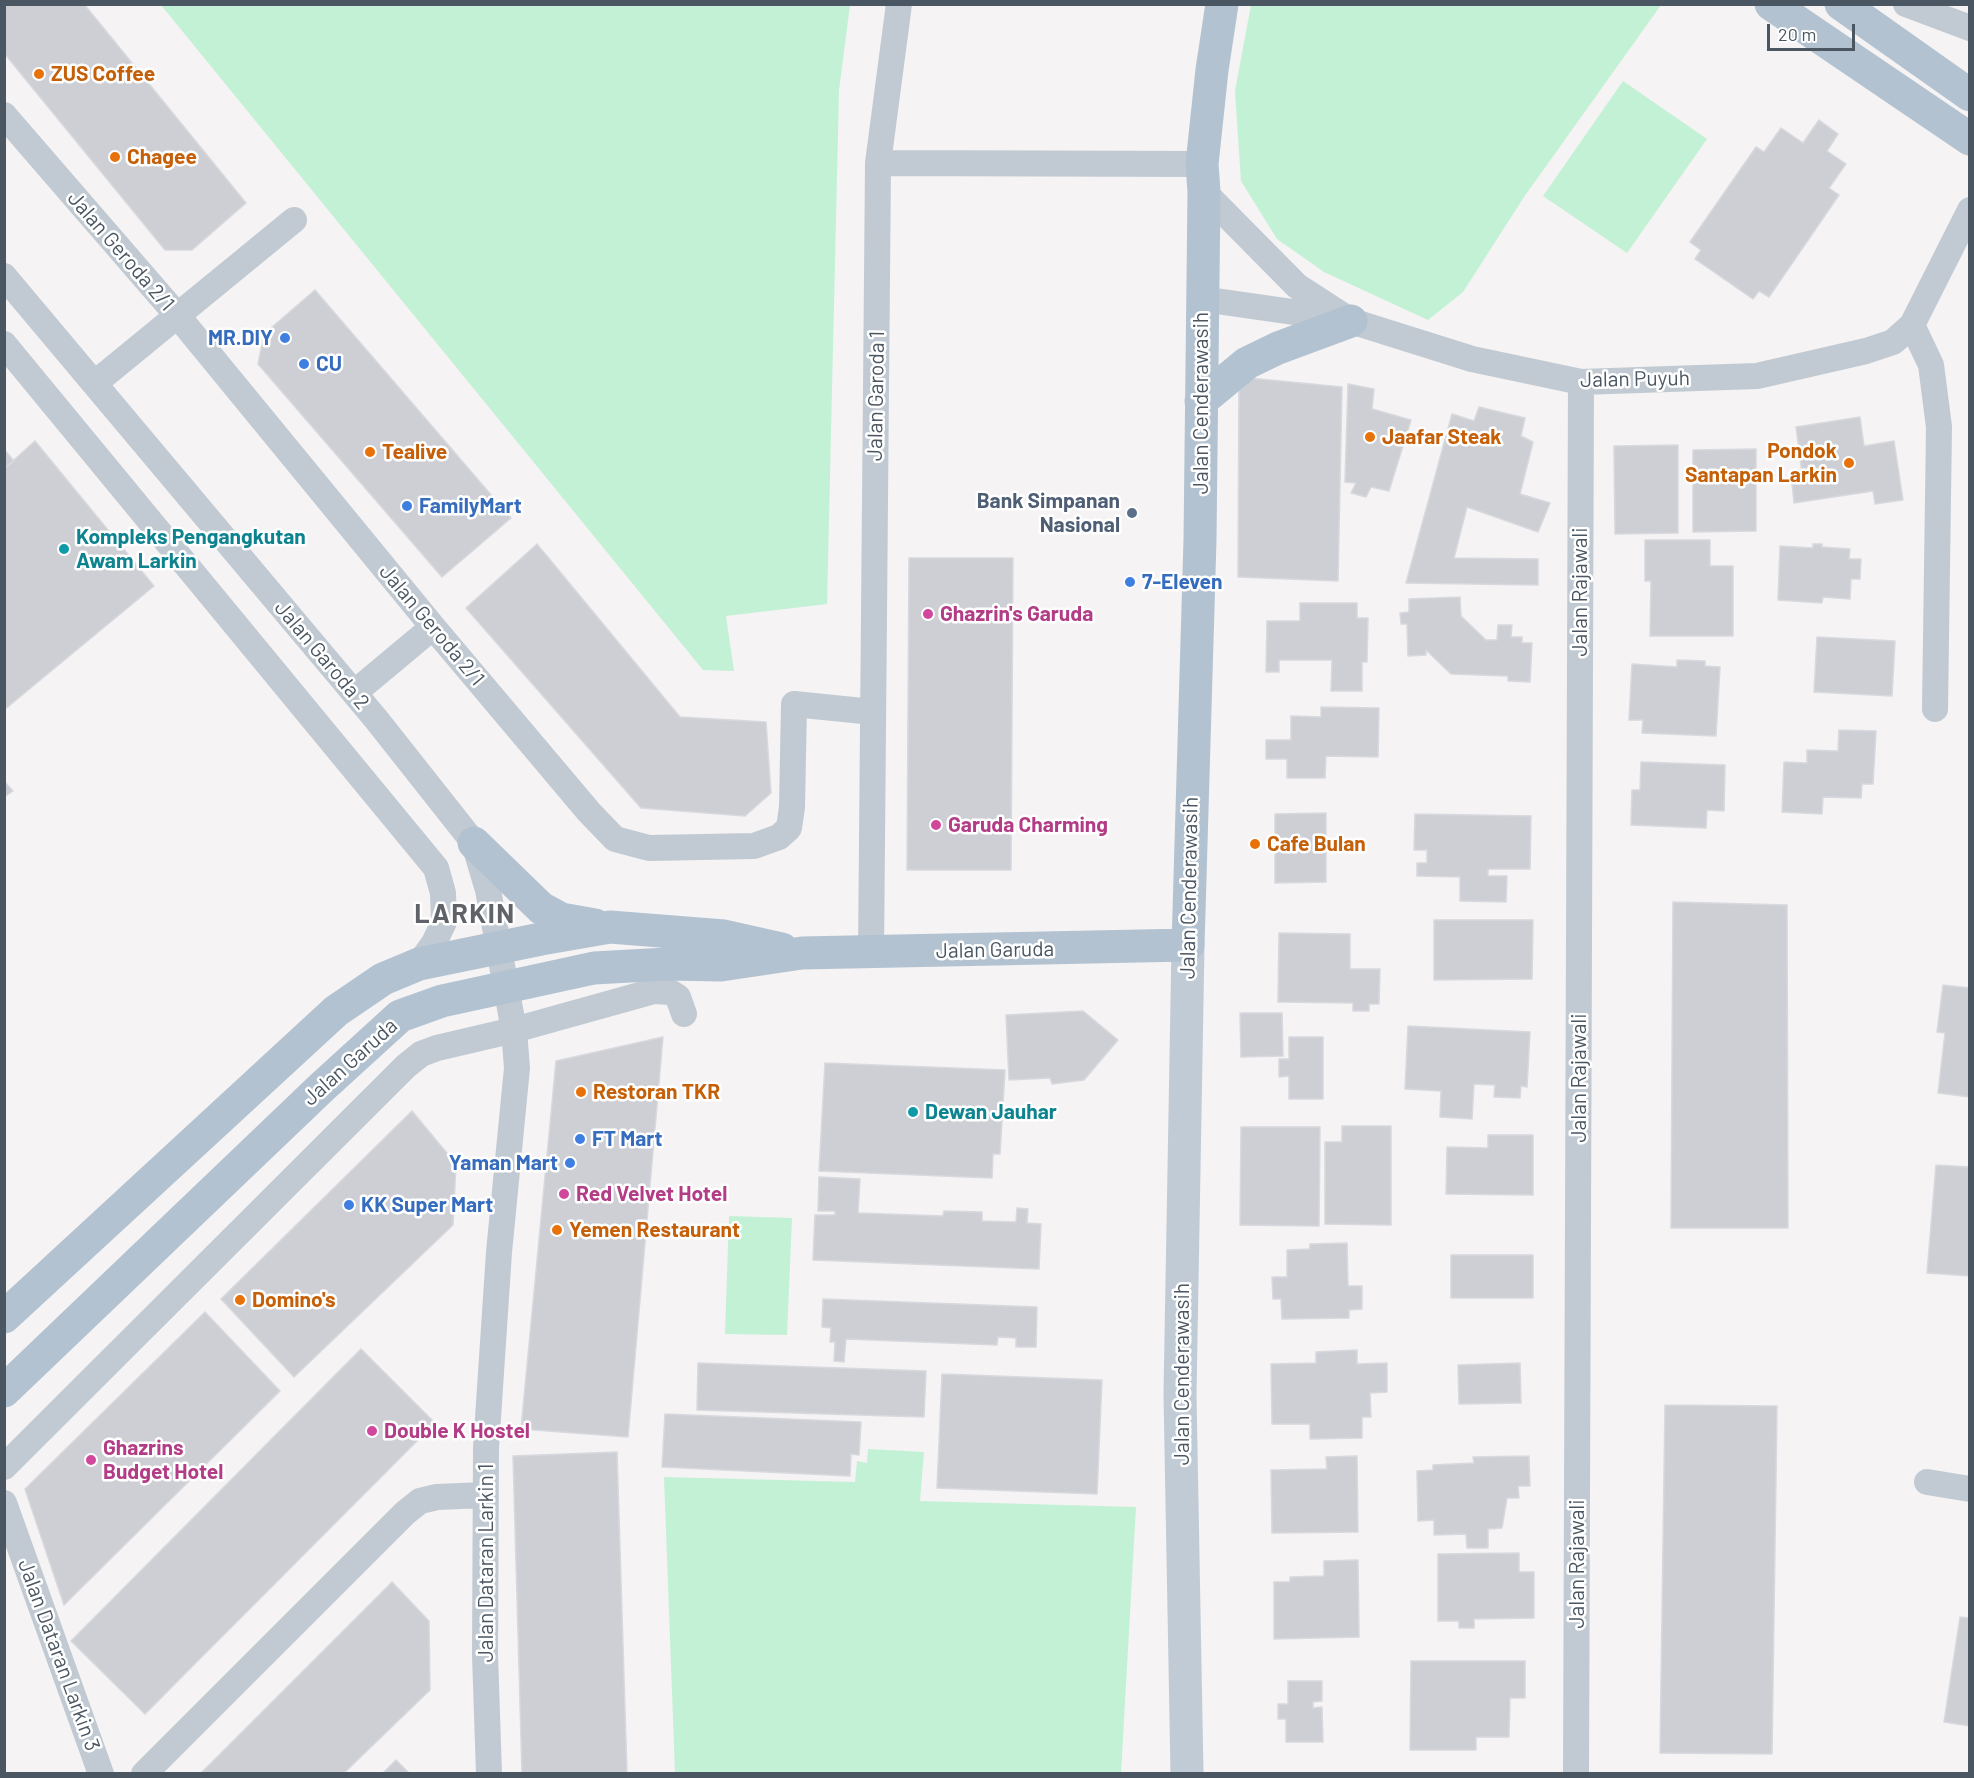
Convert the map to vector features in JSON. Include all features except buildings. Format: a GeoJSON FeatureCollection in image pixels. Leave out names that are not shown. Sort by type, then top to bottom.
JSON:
{"type":"FeatureCollection","features":[{"type":"Feature","properties":{"kind":"main road","name":"Jalan Cenderawasih"},"geometry":{"type":"LineString","coordinates":[[1188,945],[1200,540],[1203,178],[1212,70],[1222,4]]}},
{"type":"Feature","properties":{"kind":"main road"},"geometry":{"type":"LineString","coordinates":[[1770,4],[1970,139]]}},
{"type":"Feature","properties":{"kind":"main road"},"geometry":{"type":"LineString","coordinates":[[1841,4],[1970,95]]}},
{"type":"Feature","properties":{"kind":"main road"},"geometry":{"type":"LineString","coordinates":[[1201,401],[1247,363],[1278,348],[1351,321]]}},
{"type":"Feature","properties":{"kind":"main road"},"geometry":{"type":"LineString","coordinates":[[474,843],[542,908],[561,919],[610,927]]}},
{"type":"Feature","properties":{"kind":"main road","name":"Jalan Garuda"},"geometry":{"type":"LineString","coordinates":[[4,1317],[336,1011],[383,978],[419,964],[610,927],[724,936],[802,954]]}},
{"type":"Feature","properties":{"kind":"main road","name":"Jalan Garuda"},"geometry":{"type":"LineString","coordinates":[[4,1391],[321,1088],[400,1016],[442,1001],[594,968],[667,964],[721,965],[802,954],[1188,945]]}},
{"type":"Feature","properties":{"kind":"street","name":"Jalan Garoda 1"},"geometry":{"type":"LineString","coordinates":[[871,953],[878,163],[899,4]]}},
{"type":"Feature","properties":{"kind":"street"},"geometry":{"type":"LineString","coordinates":[[1906,4],[1970,28]]}},
{"type":"Feature","properties":{"kind":"street","name":"Jalan Geroda 2/1"},"geometry":{"type":"LineString","coordinates":[[4,115],[177,315],[432,627],[589,812],[615,839],[649,848],[754,846],[779,837],[789,828],[792,807],[794,704],[873,712]]}},
{"type":"Feature","properties":{"kind":"street"},"geometry":{"type":"LineString","coordinates":[[878,163],[1203,178]]}},
{"type":"Feature","properties":{"kind":"street","name":"Jalan Puyuh"},"geometry":{"type":"LineString","coordinates":[[1203,178],[1297,286],[1351,321],[1472,359],[1581,382],[1756,376],[1866,351],[1893,342],[1912,325],[1970,210]]}},
{"type":"Feature","properties":{"kind":"street"},"geometry":{"type":"LineString","coordinates":[[95,383],[294,220]]}},
{"type":"Feature","properties":{"kind":"street","name":"Jalan Garoda 2"},"geometry":{"type":"LineString","coordinates":[[4,276],[354,693],[474,843],[488,890],[507,988]]}},
{"type":"Feature","properties":{"kind":"street"},"geometry":{"type":"LineString","coordinates":[[1202,299],[1351,321]]}},
{"type":"Feature","properties":{"kind":"street"},"geometry":{"type":"LineString","coordinates":[[1912,325],[1931,365],[1939,427],[1935,709]]}},
{"type":"Feature","properties":{"kind":"street"},"geometry":{"type":"LineString","coordinates":[[4,344],[436,868],[443,893],[444,922],[434,943],[419,964]]}},
{"type":"Feature","properties":{"kind":"street","name":"Jalan Rajawali"},"geometry":{"type":"LineString","coordinates":[[1576,1773],[1581,382]]}},
{"type":"Feature","properties":{"kind":"street"},"geometry":{"type":"LineString","coordinates":[[354,693],[432,627]]}},
{"type":"Feature","properties":{"kind":"street","name":"Jalan Cenderawasih"},"geometry":{"type":"LineString","coordinates":[[1188,945],[1180,1394],[1188,1773]]}},
{"type":"Feature","properties":{"kind":"street","name":"Jalan Dataran Larkin 1"},"geometry":{"type":"LineString","coordinates":[[489,1773],[485,1654],[487,1436],[499,1252],[517,1068],[507,988]]}},
{"type":"Feature","properties":{"kind":"street"},"geometry":{"type":"LineString","coordinates":[[4,1467],[406,1066],[421,1054],[654,991],[670,992],[678,997],[684,1014]]}},
{"type":"Feature","properties":{"kind":"street"},"geometry":{"type":"LineString","coordinates":[[1927,1482],[1970,1489]]}},
{"type":"Feature","properties":{"kind":"street"},"geometry":{"type":"LineString","coordinates":[[144,1773],[405,1512],[420,1501],[437,1497],[486,1495]]}},
{"type":"Feature","properties":{"kind":"street","name":"Jalan Dataran Larkin 3"},"geometry":{"type":"LineString","coordinates":[[4,1503],[101,1773]]}},
{"type":"Feature","properties":{"kind":"green space"},"geometry":{"type":"Polygon","coordinates":[[[1251,4],[1661,5],[1524,197],[1463,292],[1428,320],[1324,272],[1277,239],[1241,181],[1235,91],[1251,4]]]}},
{"type":"Feature","properties":{"kind":"green space"},"geometry":{"type":"Polygon","coordinates":[[[161,5],[850,5],[839,90],[827,604],[726,616],[734,671],[703,670],[161,5]]]}},
{"type":"Feature","properties":{"kind":"green space"},"geometry":{"type":"Polygon","coordinates":[[[1623,81],[1707,139],[1627,253],[1543,196],[1623,81]]]}},
{"type":"Feature","properties":{"kind":"green space"},"geometry":{"type":"Polygon","coordinates":[[[729,1216],[792,1218],[787,1335],[725,1334],[729,1216]]]}},
{"type":"Feature","properties":{"kind":"green space"},"geometry":{"type":"Polygon","coordinates":[[[868,1449],[924,1452],[920,1501],[1136,1507],[1121,1773],[675,1773],[664,1477],[855,1482],[857,1461],[867,1463],[868,1449]]]}},
{"type":"Feature","properties":{"kind":"place","name":"ZUS Coffee"},"geometry":{"type":"Point","coordinates":[39,74]}},
{"type":"Feature","properties":{"kind":"place","name":"Chagee"},"geometry":{"type":"Point","coordinates":[115,157]}},
{"type":"Feature","properties":{"kind":"place","name":"MR.DIY"},"geometry":{"type":"Point","coordinates":[285,338]}},
{"type":"Feature","properties":{"kind":"place","name":"CU"},"geometry":{"type":"Point","coordinates":[304,364]}},
{"type":"Feature","properties":{"kind":"place","name":"Jaafar Steak"},"geometry":{"type":"Point","coordinates":[1370,437]}},
{"type":"Feature","properties":{"kind":"place","name":"Tealive"},"geometry":{"type":"Point","coordinates":[370,452]}},
{"type":"Feature","properties":{"kind":"place","name":"Pondok Santapan Larkin"},"geometry":{"type":"Point","coordinates":[1849,463]}},
{"type":"Feature","properties":{"kind":"place","name":"FamilyMart"},"geometry":{"type":"Point","coordinates":[407,506]}},
{"type":"Feature","properties":{"kind":"place","name":"Bank Simpanan Nasional"},"geometry":{"type":"Point","coordinates":[1132,513]}},
{"type":"Feature","properties":{"kind":"place","name":"Kompleks Pengangkutan Awam Larkin"},"geometry":{"type":"Point","coordinates":[64,549]}},
{"type":"Feature","properties":{"kind":"place","name":"7-Eleven"},"geometry":{"type":"Point","coordinates":[1130,582]}},
{"type":"Feature","properties":{"kind":"place","name":"Ghazrin's Garuda"},"geometry":{"type":"Point","coordinates":[928,614]}},
{"type":"Feature","properties":{"kind":"place","name":"Garuda Charming"},"geometry":{"type":"Point","coordinates":[936,825]}},
{"type":"Feature","properties":{"kind":"place","name":"Cafe Bulan"},"geometry":{"type":"Point","coordinates":[1255,844]}},
{"type":"Feature","properties":{"kind":"place","name":"Restoran TKR"},"geometry":{"type":"Point","coordinates":[581,1092]}},
{"type":"Feature","properties":{"kind":"place","name":"Dewan Jauhar"},"geometry":{"type":"Point","coordinates":[913,1112]}},
{"type":"Feature","properties":{"kind":"place","name":"FT Mart"},"geometry":{"type":"Point","coordinates":[580,1139]}},
{"type":"Feature","properties":{"kind":"place","name":"Yaman Mart"},"geometry":{"type":"Point","coordinates":[570,1163]}},
{"type":"Feature","properties":{"kind":"place","name":"Red Velvet Hotel"},"geometry":{"type":"Point","coordinates":[564,1194]}},
{"type":"Feature","properties":{"kind":"place","name":"KK Super Mart"},"geometry":{"type":"Point","coordinates":[349,1205]}},
{"type":"Feature","properties":{"kind":"place","name":"Yemen Restaurant"},"geometry":{"type":"Point","coordinates":[557,1230]}},
{"type":"Feature","properties":{"kind":"place","name":"Domino's"},"geometry":{"type":"Point","coordinates":[240,1300]}},
{"type":"Feature","properties":{"kind":"place","name":"Double K Hostel"},"geometry":{"type":"Point","coordinates":[372,1431]}},
{"type":"Feature","properties":{"kind":"place","name":"Ghazrins Budget Hotel"},"geometry":{"type":"Point","coordinates":[91,1460]}},
{"type":"Feature","properties":{"kind":"district","name":"LARKIN"},"geometry":{"type":"Point","coordinates":[465,914]}}]}
